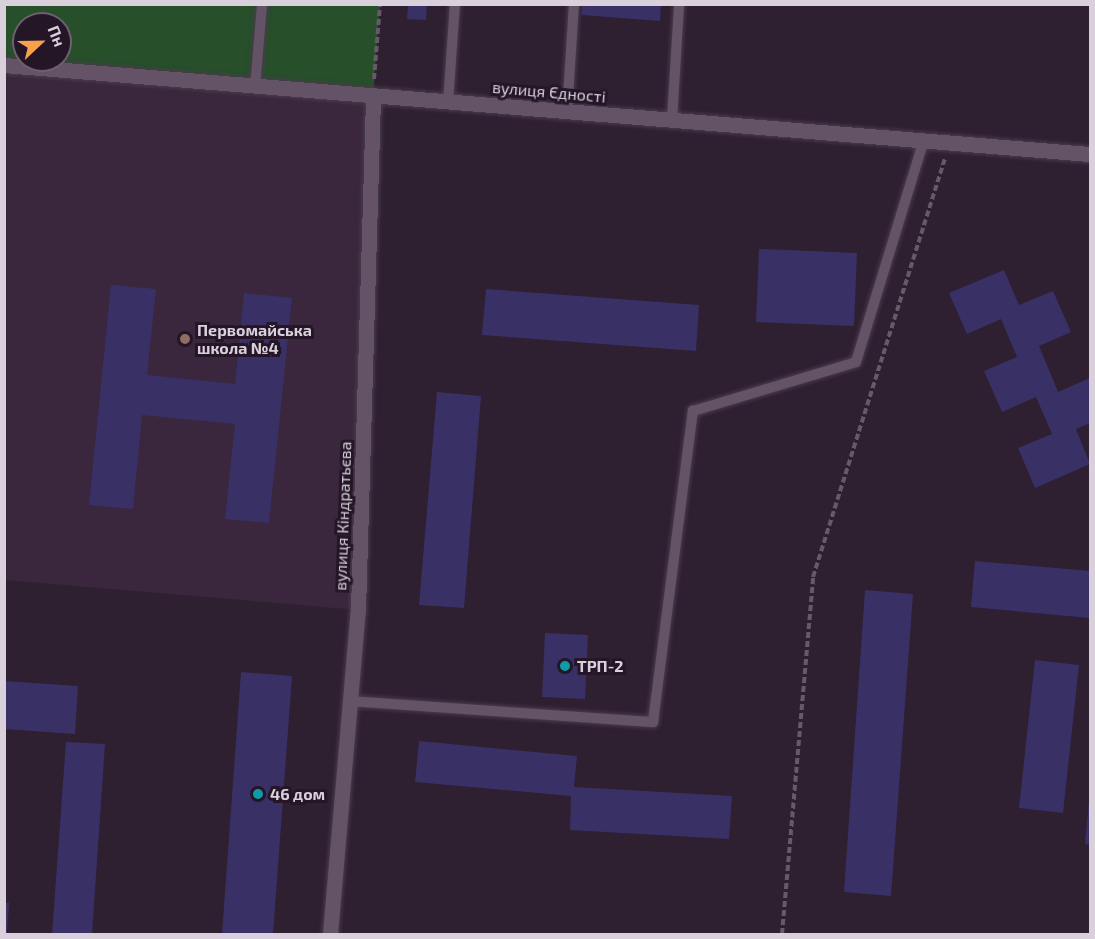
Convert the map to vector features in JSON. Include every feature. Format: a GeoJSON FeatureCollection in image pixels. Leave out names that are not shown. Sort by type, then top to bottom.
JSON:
{"type":"FeatureCollection","features":[{"type":"Feature","properties":{"kind":"street","name":"вулиця Єдності"},"geometry":{"type":"LineString","coordinates":[[4,65],[373,98],[1090,154]]}},
{"type":"Feature","properties":{"kind":"street","name":"вулиця Кіндратьєва"},"geometry":{"type":"LineString","coordinates":[[330,934],[358,610],[373,98]]}},
{"type":"Feature","properties":{"kind":"lane"},"geometry":{"type":"LineString","coordinates":[[255,87],[262,4]]}},
{"type":"Feature","properties":{"kind":"lane"},"geometry":{"type":"LineString","coordinates":[[448,103],[455,4]]}},
{"type":"Feature","properties":{"kind":"lane"},"geometry":{"type":"LineString","coordinates":[[567,112],[574,4]]}},
{"type":"Feature","properties":{"kind":"lane"},"geometry":{"type":"LineString","coordinates":[[672,120],[679,4]]}},
{"type":"Feature","properties":{"kind":"lane"},"geometry":{"type":"LineString","coordinates":[[350,700],[653,722],[693,411],[856,362],[924,140]]}},
{"type":"Feature","properties":{"kind":"path"},"geometry":{"type":"LineString","coordinates":[[373,98],[380,4]]}},
{"type":"Feature","properties":{"kind":"path"},"geometry":{"type":"LineString","coordinates":[[782,934],[813,578],[950,142]]}},
{"type":"Feature","properties":{"kind":"shaded area","name":"Первомайська школа №4"},"geometry":{"type":"Polygon","coordinates":[[[4,65],[12,66],[12,72],[72,71],[373,98],[358,610],[5,580],[4,65]]]}},
{"type":"Feature","properties":{"kind":"green space"},"geometry":{"type":"Polygon","coordinates":[[[4,5],[380,5],[373,98],[72,72],[72,12],[12,12],[12,67],[5,66],[4,5]]]}},
{"type":"Feature","properties":{"kind":"building"},"geometry":{"type":"Polygon","coordinates":[[[408,4],[427,4],[426,20],[407,19],[408,4]]]}},
{"type":"Feature","properties":{"kind":"building"},"geometry":{"type":"Polygon","coordinates":[[[582,4],[661,4],[660,21],[582,15],[582,4]]]}},
{"type":"Feature","properties":{"kind":"building"},"geometry":{"type":"Polygon","coordinates":[[[759,249],[857,253],[854,326],[756,322],[759,249]]]}},
{"type":"Feature","properties":{"kind":"building"},"geometry":{"type":"Polygon","coordinates":[[[1004,270],[1019,305],[1053,291],[1071,332],[1039,346],[1058,392],[1090,378],[1090,423],[1076,429],[1090,464],[1035,488],[1018,448],[1052,434],[1036,397],[1002,412],[984,371],[1017,357],[1001,319],[967,334],[949,293],[1004,270]]]}},
{"type":"Feature","properties":{"kind":"building"},"geometry":{"type":"Polygon","coordinates":[[[111,285],[156,289],[147,375],[235,384],[244,293],[292,298],[269,523],[225,519],[235,424],[142,415],[133,509],[89,505],[111,285]]]}},
{"type":"Feature","properties":{"kind":"building"},"geometry":{"type":"Polygon","coordinates":[[[486,289],[699,305],[696,351],[482,335],[486,289]]]}},
{"type":"Feature","properties":{"kind":"building"},"geometry":{"type":"Polygon","coordinates":[[[437,392],[481,396],[464,608],[419,605],[437,392]]]}},
{"type":"Feature","properties":{"kind":"building"},"geometry":{"type":"Polygon","coordinates":[[[975,561],[1090,571],[1090,618],[971,607],[975,561]]]}},
{"type":"Feature","properties":{"kind":"building"},"geometry":{"type":"Polygon","coordinates":[[[865,590],[913,594],[891,896],[844,892],[865,590]]]}},
{"type":"Feature","properties":{"kind":"building","name":"ТРП-2"},"geometry":{"type":"Polygon","coordinates":[[[545,633],[588,635],[585,699],[542,697],[545,633]]]}},
{"type":"Feature","properties":{"kind":"building"},"geometry":{"type":"Polygon","coordinates":[[[1035,660],[1079,665],[1063,813],[1019,808],[1035,660]]]}},
{"type":"Feature","properties":{"kind":"building","name":"46 дом"},"geometry":{"type":"Polygon","coordinates":[[[241,672],[292,676],[273,934],[222,934],[241,672]]]}},
{"type":"Feature","properties":{"kind":"building"},"geometry":{"type":"Polygon","coordinates":[[[4,681],[78,686],[75,734],[4,729],[4,681]]]}},
{"type":"Feature","properties":{"kind":"building"},"geometry":{"type":"Polygon","coordinates":[[[419,741],[577,756],[574,787],[732,796],[729,839],[570,830],[571,796],[415,782],[419,741]]]}},
{"type":"Feature","properties":{"kind":"building"},"geometry":{"type":"Polygon","coordinates":[[[66,742],[105,744],[92,934],[52,934],[66,742]]]}},
{"type":"Feature","properties":{"kind":"building"},"geometry":{"type":"Polygon","coordinates":[[[1090,801],[1090,845],[1085,844],[1090,801]]]}},
{"type":"Feature","properties":{"kind":"building"},"geometry":{"type":"Polygon","coordinates":[[[4,903],[9,903],[7,934],[4,934],[4,903]]]}},
{"type":"Feature","properties":{"kind":"place","name":"Первомайська школа №4"},"geometry":{"type":"Point","coordinates":[185,339]}},
{"type":"Feature","properties":{"kind":"place","name":"ТРП-2"},"geometry":{"type":"Point","coordinates":[565,666]}},
{"type":"Feature","properties":{"kind":"place","name":"46 дом"},"geometry":{"type":"Point","coordinates":[258,794]}}]}
